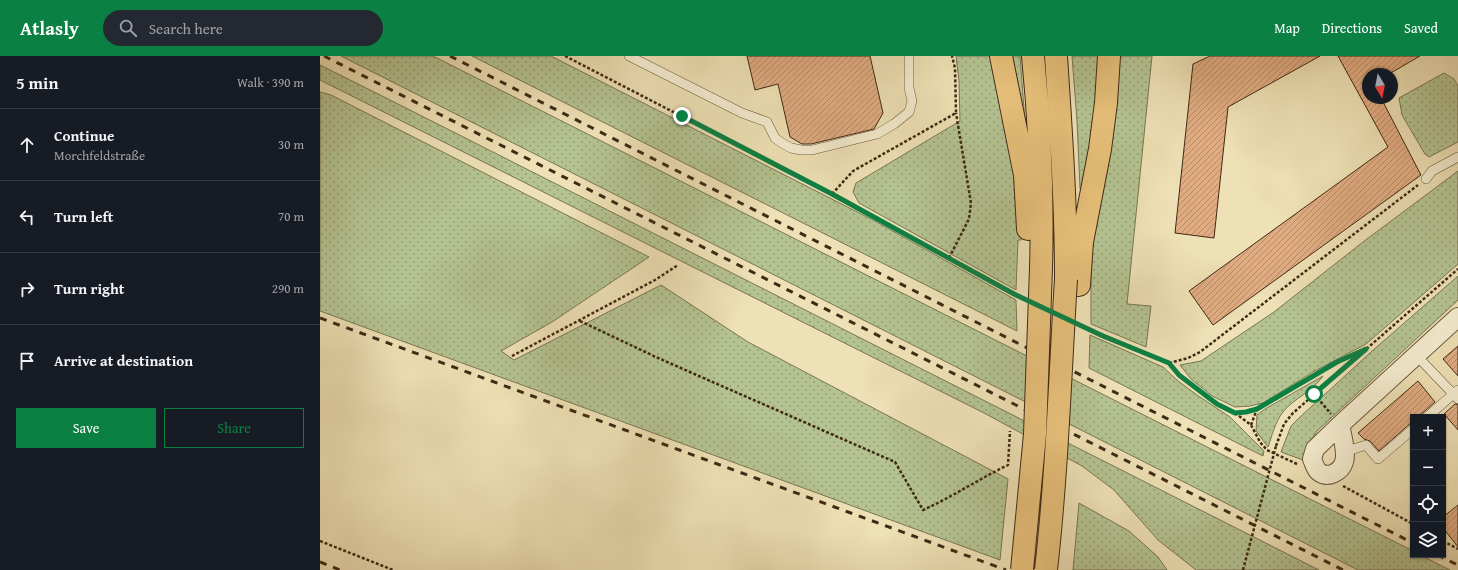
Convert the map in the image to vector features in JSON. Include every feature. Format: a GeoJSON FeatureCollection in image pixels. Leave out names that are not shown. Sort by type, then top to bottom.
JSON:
{"type":"FeatureCollection","features":[{"type":"Feature","properties":{"kind":"highway"},"geometry":{"type":"LineString","coordinates":[[1001,56],[1025,175],[1036,265],[1039,320],[1035,434],[1022,570]]}},
{"type":"Feature","properties":{"kind":"highway"},"geometry":{"type":"LineString","coordinates":[[1033,56],[1039,119],[1042,180],[1036,265]]}},
{"type":"Feature","properties":{"kind":"highway"},"geometry":{"type":"LineString","coordinates":[[1046,570],[1052,522],[1058,429],[1069,325],[1076,297],[1072,282],[1066,212],[1056,56]]}},
{"type":"Feature","properties":{"kind":"highway"},"geometry":{"type":"LineString","coordinates":[[1072,282],[1082,242],[1100,149],[1105,110],[1109,56]]}},
{"type":"Feature","properties":{"kind":"street"},"geometry":{"type":"LineString","coordinates":[[1340,425],[1345,461],[1342,468],[1336,473],[1327,475],[1320,473],[1316,469],[1312,459],[1315,449],[1340,425],[1458,317]]}},
{"type":"Feature","properties":{"kind":"lane"},"geometry":{"type":"LineString","coordinates":[[629,56],[742,113],[768,122],[775,138],[791,148],[812,150],[877,134],[894,124],[909,112],[912,101],[908,88],[910,56]]}},
{"type":"Feature","properties":{"kind":"lane"},"geometry":{"type":"LineString","coordinates":[[1426,179],[1432,171],[1458,157]]}},
{"type":"Feature","properties":{"kind":"lane"},"geometry":{"type":"LineString","coordinates":[[1416,355],[1456,394],[1430,414]]}},
{"type":"Feature","properties":{"kind":"lane"},"geometry":{"type":"LineString","coordinates":[[1344,452],[1366,445],[1378,459],[1410,432]]}},
{"type":"Feature","properties":{"kind":"path"},"geometry":{"type":"LineString","coordinates":[[565,56],[832,194],[1028,300]]}},
{"type":"Feature","properties":{"kind":"path"},"geometry":{"type":"LineString","coordinates":[[949,258],[968,219],[971,204],[956,114],[955,68],[952,56]]}},
{"type":"Feature","properties":{"kind":"path"},"geometry":{"type":"LineString","coordinates":[[832,194],[853,171],[956,114]]}},
{"type":"Feature","properties":{"kind":"path"},"geometry":{"type":"LineString","coordinates":[[1169,363],[1188,358],[1200,352],[1426,179]]}},
{"type":"Feature","properties":{"kind":"path"},"geometry":{"type":"LineString","coordinates":[[512,356],[655,280],[678,265]]}},
{"type":"Feature","properties":{"kind":"path"},"geometry":{"type":"LineString","coordinates":[[1244,570],[1276,446],[1284,424],[1293,413],[1314,394],[1458,269]]}},
{"type":"Feature","properties":{"kind":"path"},"geometry":{"type":"LineString","coordinates":[[580,320],[658,358],[895,462],[923,510],[939,503],[989,474],[1008,465],[1010,431]]}},
{"type":"Feature","properties":{"kind":"path"},"geometry":{"type":"LineString","coordinates":[[1069,325],[1169,363],[1179,375],[1217,404],[1235,413],[1257,409],[1337,362],[1366,349]]}},
{"type":"Feature","properties":{"kind":"path"},"geometry":{"type":"LineString","coordinates":[[1314,394],[1340,425]]}},
{"type":"Feature","properties":{"kind":"path"},"geometry":{"type":"LineString","coordinates":[[1251,425],[1257,409]]}},
{"type":"Feature","properties":{"kind":"path"},"geometry":{"type":"LineString","coordinates":[[320,541],[393,570]]}},
{"type":"Feature","properties":{"kind":"path"},"geometry":{"type":"LineString","coordinates":[[1446,543],[1458,549]]}},
{"type":"Feature","properties":{"kind":"green space"},"geometry":{"type":"Polygon","coordinates":[[[341,56],[433,56],[1410,549],[1410,558],[1426,558],[1450,570],[1358,570],[341,56]]]}},
{"type":"Feature","properties":{"kind":"green space"},"geometry":{"type":"Polygon","coordinates":[[[472,56],[551,56],[873,220],[1016,300],[1017,331],[472,56]]]}},
{"type":"Feature","properties":{"kind":"green space"},"geometry":{"type":"Polygon","coordinates":[[[956,56],[994,56],[1021,209],[1021,240],[1018,240],[1016,290],[859,203],[853,192],[856,183],[960,121],[959,81],[956,56]]]}},
{"type":"Feature","properties":{"kind":"green space"},"geometry":{"type":"Polygon","coordinates":[[[1008,56],[1020,56],[1025,121],[1008,56]]]}},
{"type":"Feature","properties":{"kind":"green space"},"geometry":{"type":"Polygon","coordinates":[[[1072,56],[1101,56],[1100,81],[1082,194],[1080,188],[1072,56]]]}},
{"type":"Feature","properties":{"kind":"green space"},"geometry":{"type":"Polygon","coordinates":[[[1117,56],[1152,56],[1127,304],[1151,306],[1146,347],[1091,324],[1091,255],[1117,56]]]}},
{"type":"Feature","properties":{"kind":"green space"},"geometry":{"type":"Polygon","coordinates":[[[320,65],[1319,570],[1196,570],[1158,540],[1114,490],[1082,466],[984,413],[320,80],[320,65]]]}},
{"type":"Feature","properties":{"kind":"green space"},"geometry":{"type":"Polygon","coordinates":[[[1444,73],[1454,79],[1458,86],[1458,142],[1429,157],[1425,154],[1402,115],[1399,98],[1444,73]]]}},
{"type":"Feature","properties":{"kind":"green space"},"geometry":{"type":"Polygon","coordinates":[[[320,92],[331,95],[649,257],[552,322],[501,351],[514,360],[661,285],[748,342],[1008,479],[1000,560],[320,311],[320,92]]]}},
{"type":"Feature","properties":{"kind":"green space"},"geometry":{"type":"Polygon","coordinates":[[[1458,171],[1458,264],[1366,344],[1313,372],[1263,403],[1250,406],[1235,407],[1212,396],[1191,379],[1180,365],[1201,361],[1274,312],[1363,242],[1458,171]]]}},
{"type":"Feature","properties":{"kind":"green space"},"geometry":{"type":"Polygon","coordinates":[[[1458,276],[1458,300],[1317,431],[1303,460],[1281,452],[1291,426],[1299,418],[1371,352],[1458,276]]]}},
{"type":"Feature","properties":{"kind":"green space"},"geometry":{"type":"Polygon","coordinates":[[[1090,335],[1163,367],[1178,381],[1230,417],[1264,451],[1263,456],[1089,368],[1090,335]]]}},
{"type":"Feature","properties":{"kind":"green space"},"geometry":{"type":"Polygon","coordinates":[[[1323,376],[1314,387],[1287,407],[1283,412],[1276,425],[1268,447],[1256,431],[1257,415],[1323,376]]]}},
{"type":"Feature","properties":{"kind":"green space"},"geometry":{"type":"Polygon","coordinates":[[[1079,503],[1129,531],[1158,557],[1167,570],[1073,570],[1079,503]]]}},
{"type":"Feature","properties":{"kind":"building"},"geometry":{"type":"Polygon","coordinates":[[[747,56],[870,56],[883,113],[874,129],[811,144],[802,144],[790,137],[778,84],[755,90],[747,56]]]}},
{"type":"Feature","properties":{"kind":"building"},"geometry":{"type":"Polygon","coordinates":[[[1210,56],[1320,56],[1228,107],[1214,238],[1175,233],[1193,64],[1210,56]]]}},
{"type":"Feature","properties":{"kind":"building"},"geometry":{"type":"Polygon","coordinates":[[[1338,56],[1420,56],[1398,69],[1362,68],[1362,100],[1338,56]]]}},
{"type":"Feature","properties":{"kind":"building"},"geometry":{"type":"Polygon","coordinates":[[[1364,104],[1384,104],[1421,175],[1213,325],[1189,291],[1388,147],[1364,104]]]}},
{"type":"Feature","properties":{"kind":"building"},"geometry":{"type":"Polygon","coordinates":[[[1458,346],[1458,376],[1443,359],[1458,346]]]}},
{"type":"Feature","properties":{"kind":"building"},"geometry":{"type":"Polygon","coordinates":[[[1418,381],[1435,402],[1421,414],[1410,414],[1410,424],[1379,451],[1370,441],[1364,439],[1358,433],[1418,381]]]}},
{"type":"Feature","properties":{"kind":"building"},"geometry":{"type":"Polygon","coordinates":[[[1455,404],[1458,405],[1458,430],[1446,416],[1446,414],[1444,414],[1455,404]]]}},
{"type":"Feature","properties":{"kind":"building"},"geometry":{"type":"Polygon","coordinates":[[[1458,505],[1458,547],[1446,532],[1446,515],[1458,505]]]}},
{"type":"Feature","properties":{"kind":"railway"},"geometry":{"type":"LineString","coordinates":[[324,56],[1343,570]]}},
{"type":"Feature","properties":{"kind":"railway"},"geometry":{"type":"LineString","coordinates":[[450,56],[1410,541]]}},
{"type":"Feature","properties":{"kind":"railway"},"geometry":{"type":"LineString","coordinates":[[320,318],[1006,570]]}},
{"type":"Feature","properties":{"kind":"railway"},"geometry":{"type":"LineString","coordinates":[[1443,558],[1458,565]]}},
{"type":"Feature","properties":{"kind":"railway"},"geometry":{"type":"LineString","coordinates":[[320,562],[340,570]]}},
{"type":"Feature","properties":{"kind":"route"},"geometry":{"type":"LineString","coordinates":[[682,116],[832,194],[1014,294],[1103,336],[1169,363],[1179,375],[1195,388],[1217,404],[1235,413],[1257,409],[1337,362],[1366,349],[1314,394]]}}]}
